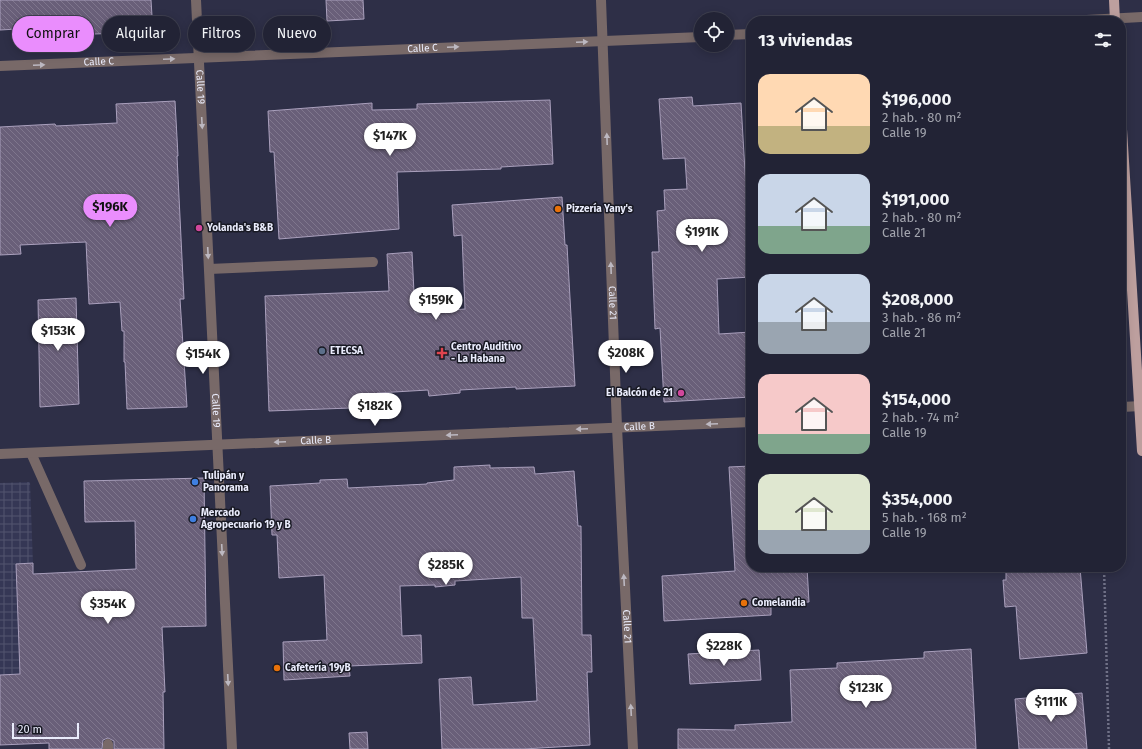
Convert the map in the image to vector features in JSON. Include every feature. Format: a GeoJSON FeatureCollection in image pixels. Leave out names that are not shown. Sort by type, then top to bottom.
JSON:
{"type":"FeatureCollection","features":[{"type":"Feature","properties":{"kind":"main road"},"geometry":{"type":"LineString","coordinates":[[1114,0],[1115,16]]}},
{"type":"Feature","properties":{"kind":"main road"},"geometry":{"type":"LineString","coordinates":[[1126,186],[1141,406],[1142,451]]}},
{"type":"Feature","properties":{"kind":"street","name":"Calle 19"},"geometry":{"type":"LineString","coordinates":[[196,0],[232,749]]}},
{"type":"Feature","properties":{"kind":"street","name":"Calle 21"},"geometry":{"type":"LineString","coordinates":[[601,0],[604,41],[616,428],[633,749]]}},
{"type":"Feature","properties":{"kind":"street"},"geometry":{"type":"LineString","coordinates":[[1126,19],[1142,17]]}},
{"type":"Feature","properties":{"kind":"street"},"geometry":{"type":"LineString","coordinates":[[734,35],[746,34]]}},
{"type":"Feature","properties":{"kind":"street","name":"Calle C"},"geometry":{"type":"LineString","coordinates":[[0,66],[694,37]]}},
{"type":"Feature","properties":{"kind":"street"},"geometry":{"type":"LineString","coordinates":[[209,269],[373,262]]}},
{"type":"Feature","properties":{"kind":"street"},"geometry":{"type":"LineString","coordinates":[[1126,407],[1141,406]]}},
{"type":"Feature","properties":{"kind":"street","name":"Calle B"},"geometry":{"type":"LineString","coordinates":[[0,454],[746,422]]}},
{"type":"Feature","properties":{"kind":"street"},"geometry":{"type":"LineString","coordinates":[[31,453],[81,565]]}},
{"type":"Feature","properties":{"kind":"path"},"geometry":{"type":"LineString","coordinates":[[1104,572],[1109,749]]}},
{"type":"Feature","properties":{"kind":"shaded area"},"geometry":{"type":"Polygon","coordinates":[[[30,482],[38,703],[0,705],[0,483],[30,482]]]}},
{"type":"Feature","properties":{"kind":"building"},"geometry":{"type":"Polygon","coordinates":[[[0,0],[151,0],[152,16],[102,16],[102,34],[94,34],[94,16],[12,16],[12,29],[0,30],[0,0]]]}},
{"type":"Feature","properties":{"kind":"building"},"geometry":{"type":"Polygon","coordinates":[[[326,0],[363,0],[364,19],[331,21],[331,16],[327,16],[326,0]]]}},
{"type":"Feature","properties":{"kind":"building"},"geometry":{"type":"Polygon","coordinates":[[[692,97],[693,106],[741,103],[746,189],[746,277],[717,279],[719,334],[746,332],[746,397],[664,402],[660,328],[655,329],[652,252],[659,252],[657,211],[665,210],[664,190],[687,189],[685,158],[663,159],[659,99],[692,97]]]}},
{"type":"Feature","properties":{"kind":"building"},"geometry":{"type":"Polygon","coordinates":[[[550,100],[553,164],[501,167],[501,169],[397,172],[399,229],[279,239],[274,152],[270,152],[268,111],[372,103],[372,110],[417,109],[417,104],[550,100]]]}},
{"type":"Feature","properties":{"kind":"building"},"geometry":{"type":"Polygon","coordinates":[[[175,101],[184,299],[180,299],[187,407],[127,409],[124,331],[122,331],[120,302],[89,304],[86,242],[20,245],[21,254],[0,255],[0,127],[117,123],[116,104],[175,101]]]}},
{"type":"Feature","properties":{"kind":"building"},"geometry":{"type":"Polygon","coordinates":[[[562,197],[565,245],[567,245],[575,386],[460,390],[460,393],[429,396],[428,390],[377,393],[378,407],[269,411],[265,296],[389,291],[387,254],[412,252],[415,313],[465,309],[462,235],[454,236],[452,205],[562,197]]]}},
{"type":"Feature","properties":{"kind":"building"},"geometry":{"type":"Polygon","coordinates":[[[76,298],[79,404],[40,407],[38,300],[76,298]]]}},
{"type":"Feature","properties":{"kind":"building"},"geometry":{"type":"Polygon","coordinates":[[[490,465],[490,468],[534,467],[535,474],[574,471],[578,526],[581,526],[582,635],[591,635],[592,672],[587,672],[590,745],[524,749],[442,749],[439,679],[471,677],[473,705],[537,701],[533,618],[522,618],[521,577],[455,581],[455,585],[435,587],[435,585],[400,586],[402,636],[421,635],[422,663],[349,666],[350,676],[284,680],[283,642],[327,640],[324,575],[279,578],[277,535],[272,535],[270,486],[320,483],[320,480],[347,479],[348,488],[427,484],[454,480],[454,467],[490,465]]]}},
{"type":"Feature","properties":{"kind":"building"},"geometry":{"type":"Polygon","coordinates":[[[746,466],[746,572],[807,572],[809,602],[771,604],[771,615],[664,621],[662,576],[735,571],[729,467],[746,466]]]}},
{"type":"Feature","properties":{"kind":"building"},"geometry":{"type":"Polygon","coordinates":[[[204,478],[206,626],[162,627],[165,692],[163,692],[164,749],[114,749],[114,741],[108,738],[103,740],[102,749],[49,749],[49,743],[0,745],[0,675],[20,674],[16,564],[33,563],[33,574],[136,569],[135,521],[85,522],[84,481],[204,478]]]}},
{"type":"Feature","properties":{"kind":"building"},"geometry":{"type":"Polygon","coordinates":[[[1006,572],[1080,572],[1087,653],[1020,659],[1016,606],[1005,607],[1003,580],[1006,580],[1006,572]]]}},
{"type":"Feature","properties":{"kind":"building"},"geometry":{"type":"Polygon","coordinates":[[[971,649],[976,749],[678,749],[678,729],[735,730],[735,725],[792,722],[790,670],[837,668],[837,663],[924,658],[924,652],[971,649]]]}},
{"type":"Feature","properties":{"kind":"building"},"geometry":{"type":"Polygon","coordinates":[[[759,650],[761,680],[690,684],[688,654],[759,650]]]}},
{"type":"Feature","properties":{"kind":"building"},"geometry":{"type":"Polygon","coordinates":[[[1082,693],[1087,749],[1019,749],[1015,699],[1082,693]]]}},
{"type":"Feature","properties":{"kind":"building"},"geometry":{"type":"Polygon","coordinates":[[[367,732],[368,749],[350,749],[349,733],[367,732]]]}},
{"type":"Feature","properties":{"kind":"place","name":"Pizzería Yany's"},"geometry":{"type":"Point","coordinates":[558,209]}},
{"type":"Feature","properties":{"kind":"place","name":"Yolanda's B&B"},"geometry":{"type":"Point","coordinates":[199,228]}},
{"type":"Feature","properties":{"kind":"place","name":"ETECSA"},"geometry":{"type":"Point","coordinates":[322,351]}},
{"type":"Feature","properties":{"kind":"place","name":"Centro Auditivo - La Habana"},"geometry":{"type":"Point","coordinates":[442,353]}},
{"type":"Feature","properties":{"kind":"place","name":"El Balcón de 21"},"geometry":{"type":"Point","coordinates":[681,393]}},
{"type":"Feature","properties":{"kind":"place","name":"Tulipán y Panorama"},"geometry":{"type":"Point","coordinates":[195,482]}},
{"type":"Feature","properties":{"kind":"place","name":"Mercado Agropecuario 19 y B"},"geometry":{"type":"Point","coordinates":[193,519]}},
{"type":"Feature","properties":{"kind":"place","name":"Comelandia"},"geometry":{"type":"Point","coordinates":[744,603]}},
{"type":"Feature","properties":{"kind":"place","name":"Cafetería 19yB"},"geometry":{"type":"Point","coordinates":[277,668]}}]}
